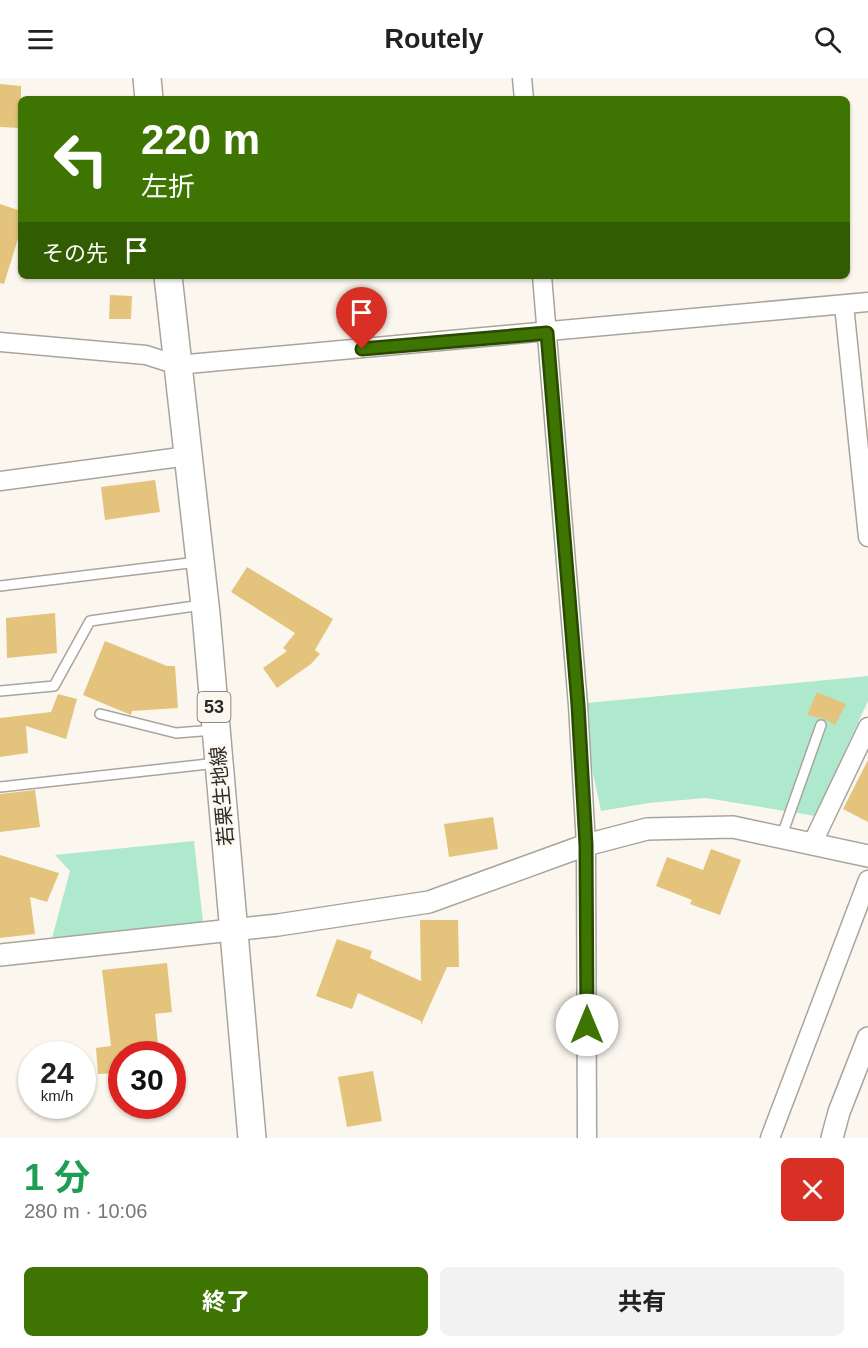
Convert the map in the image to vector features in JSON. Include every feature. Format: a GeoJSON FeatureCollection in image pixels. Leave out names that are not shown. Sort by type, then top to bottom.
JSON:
{"type":"FeatureCollection","features":[{"type":"Feature","properties":{"kind":"main road"},"geometry":{"type":"LineString","coordinates":[[147,78],[149,96]]}},
{"type":"Feature","properties":{"kind":"main road","name":"若栗生地線"},"geometry":{"type":"LineString","coordinates":[[168,279],[220,763],[252,1138]]}},
{"type":"Feature","properties":{"kind":"street"},"geometry":{"type":"LineString","coordinates":[[522,78],[524,96]]}},
{"type":"Feature","properties":{"kind":"street"},"geometry":{"type":"LineString","coordinates":[[542,279],[578,705],[586,845],[587,1138]]}},
{"type":"Feature","properties":{"kind":"street"},"geometry":{"type":"LineString","coordinates":[[0,342],[147,355],[177,365],[868,302]]}},
{"type":"Feature","properties":{"kind":"street"},"geometry":{"type":"LineString","coordinates":[[844,305],[868,537]]}},
{"type":"Feature","properties":{"kind":"street"},"geometry":{"type":"LineString","coordinates":[[0,481],[188,456]]}},
{"type":"Feature","properties":{"kind":"street"},"geometry":{"type":"LineString","coordinates":[[812,844],[868,727]]}},
{"type":"Feature","properties":{"kind":"street"},"geometry":{"type":"LineString","coordinates":[[0,955],[233,930],[429,902],[586,845],[646,829],[733,827],[868,856]]}},
{"type":"Feature","properties":{"kind":"street"},"geometry":{"type":"LineString","coordinates":[[770,1138],[868,880]]}},
{"type":"Feature","properties":{"kind":"street"},"geometry":{"type":"LineString","coordinates":[[832,1138],[839,1112],[868,1038]]}},
{"type":"Feature","properties":{"kind":"lane"},"geometry":{"type":"LineString","coordinates":[[0,586],[200,562]]}},
{"type":"Feature","properties":{"kind":"lane"},"geometry":{"type":"LineString","coordinates":[[0,691],[54,686],[90,621],[204,605]]}},
{"type":"Feature","properties":{"kind":"lane"},"geometry":{"type":"LineString","coordinates":[[100,714],[176,733],[216,729]]}},
{"type":"Feature","properties":{"kind":"lane"},"geometry":{"type":"LineString","coordinates":[[781,838],[820,726]]}},
{"type":"Feature","properties":{"kind":"lane"},"geometry":{"type":"LineString","coordinates":[[0,787],[220,763]]}},
{"type":"Feature","properties":{"kind":"green space"},"geometry":{"type":"Polygon","coordinates":[[[868,676],[868,701],[815,816],[706,798],[649,803],[601,811],[591,764],[587,703],[868,676]]]}},
{"type":"Feature","properties":{"kind":"green space"},"geometry":{"type":"Polygon","coordinates":[[[194,841],[203,922],[52,938],[70,871],[55,855],[194,841]]]}},
{"type":"Feature","properties":{"kind":"building"},"geometry":{"type":"Polygon","coordinates":[[[0,84],[21,86],[21,96],[18,96],[18,128],[0,127],[0,84]]]}},
{"type":"Feature","properties":{"kind":"building"},"geometry":{"type":"Polygon","coordinates":[[[0,204],[18,210],[18,239],[4,284],[0,283],[0,204]]]}},
{"type":"Feature","properties":{"kind":"building"},"geometry":{"type":"Polygon","coordinates":[[[110,295],[132,296],[131,319],[109,319],[110,295]]]}},
{"type":"Feature","properties":{"kind":"building"},"geometry":{"type":"Polygon","coordinates":[[[155,480],[160,512],[105,520],[101,487],[155,480]]]}},
{"type":"Feature","properties":{"kind":"building"},"geometry":{"type":"Polygon","coordinates":[[[247,567],[333,619],[315,650],[320,654],[311,664],[277,688],[263,668],[287,651],[283,648],[295,633],[231,592],[247,567]]]}},
{"type":"Feature","properties":{"kind":"building"},"geometry":{"type":"Polygon","coordinates":[[[55,613],[57,653],[7,658],[6,618],[55,613]]]}},
{"type":"Feature","properties":{"kind":"building"},"geometry":{"type":"Polygon","coordinates":[[[105,641],[167,666],[175,666],[178,708],[132,711],[131,715],[83,695],[105,641]]]}},
{"type":"Feature","properties":{"kind":"building"},"geometry":{"type":"Polygon","coordinates":[[[817,692],[846,704],[835,725],[824,719],[807,715],[817,692]]]}},
{"type":"Feature","properties":{"kind":"building"},"geometry":{"type":"Polygon","coordinates":[[[58,694],[77,699],[66,739],[26,726],[28,753],[0,757],[0,718],[51,712],[58,694]]]}},
{"type":"Feature","properties":{"kind":"building"},"geometry":{"type":"Polygon","coordinates":[[[868,760],[868,822],[843,809],[868,760]]]}},
{"type":"Feature","properties":{"kind":"building"},"geometry":{"type":"Polygon","coordinates":[[[35,790],[40,827],[0,832],[0,794],[35,790]]]}},
{"type":"Feature","properties":{"kind":"building"},"geometry":{"type":"Polygon","coordinates":[[[493,817],[498,849],[449,857],[444,824],[493,817]]]}},
{"type":"Feature","properties":{"kind":"building"},"geometry":{"type":"Polygon","coordinates":[[[711,849],[741,860],[720,915],[690,904],[692,900],[656,886],[667,857],[703,870],[711,849]]]}},
{"type":"Feature","properties":{"kind":"building"},"geometry":{"type":"Polygon","coordinates":[[[0,855],[59,873],[47,902],[30,897],[35,934],[0,938],[0,855]]]}},
{"type":"Feature","properties":{"kind":"building"},"geometry":{"type":"Polygon","coordinates":[[[420,920],[458,920],[459,967],[447,967],[421,1025],[421,1021],[358,993],[352,1009],[316,996],[337,939],[372,951],[370,958],[421,981],[420,920]]]}},
{"type":"Feature","properties":{"kind":"building"},"geometry":{"type":"Polygon","coordinates":[[[167,963],[172,1012],[155,1014],[158,1041],[110,1041],[102,970],[167,963]]]}},
{"type":"Feature","properties":{"kind":"building"},"geometry":{"type":"Polygon","coordinates":[[[108,1046],[108,1074],[98,1074],[96,1048],[108,1046]]]}},
{"type":"Feature","properties":{"kind":"building"},"geometry":{"type":"Polygon","coordinates":[[[373,1071],[382,1121],[347,1127],[338,1077],[373,1071]]]}},
{"type":"Feature","properties":{"kind":"route"},"geometry":{"type":"LineString","coordinates":[[362,349],[547,333],[578,705],[586,845],[587,1025]]}}]}
